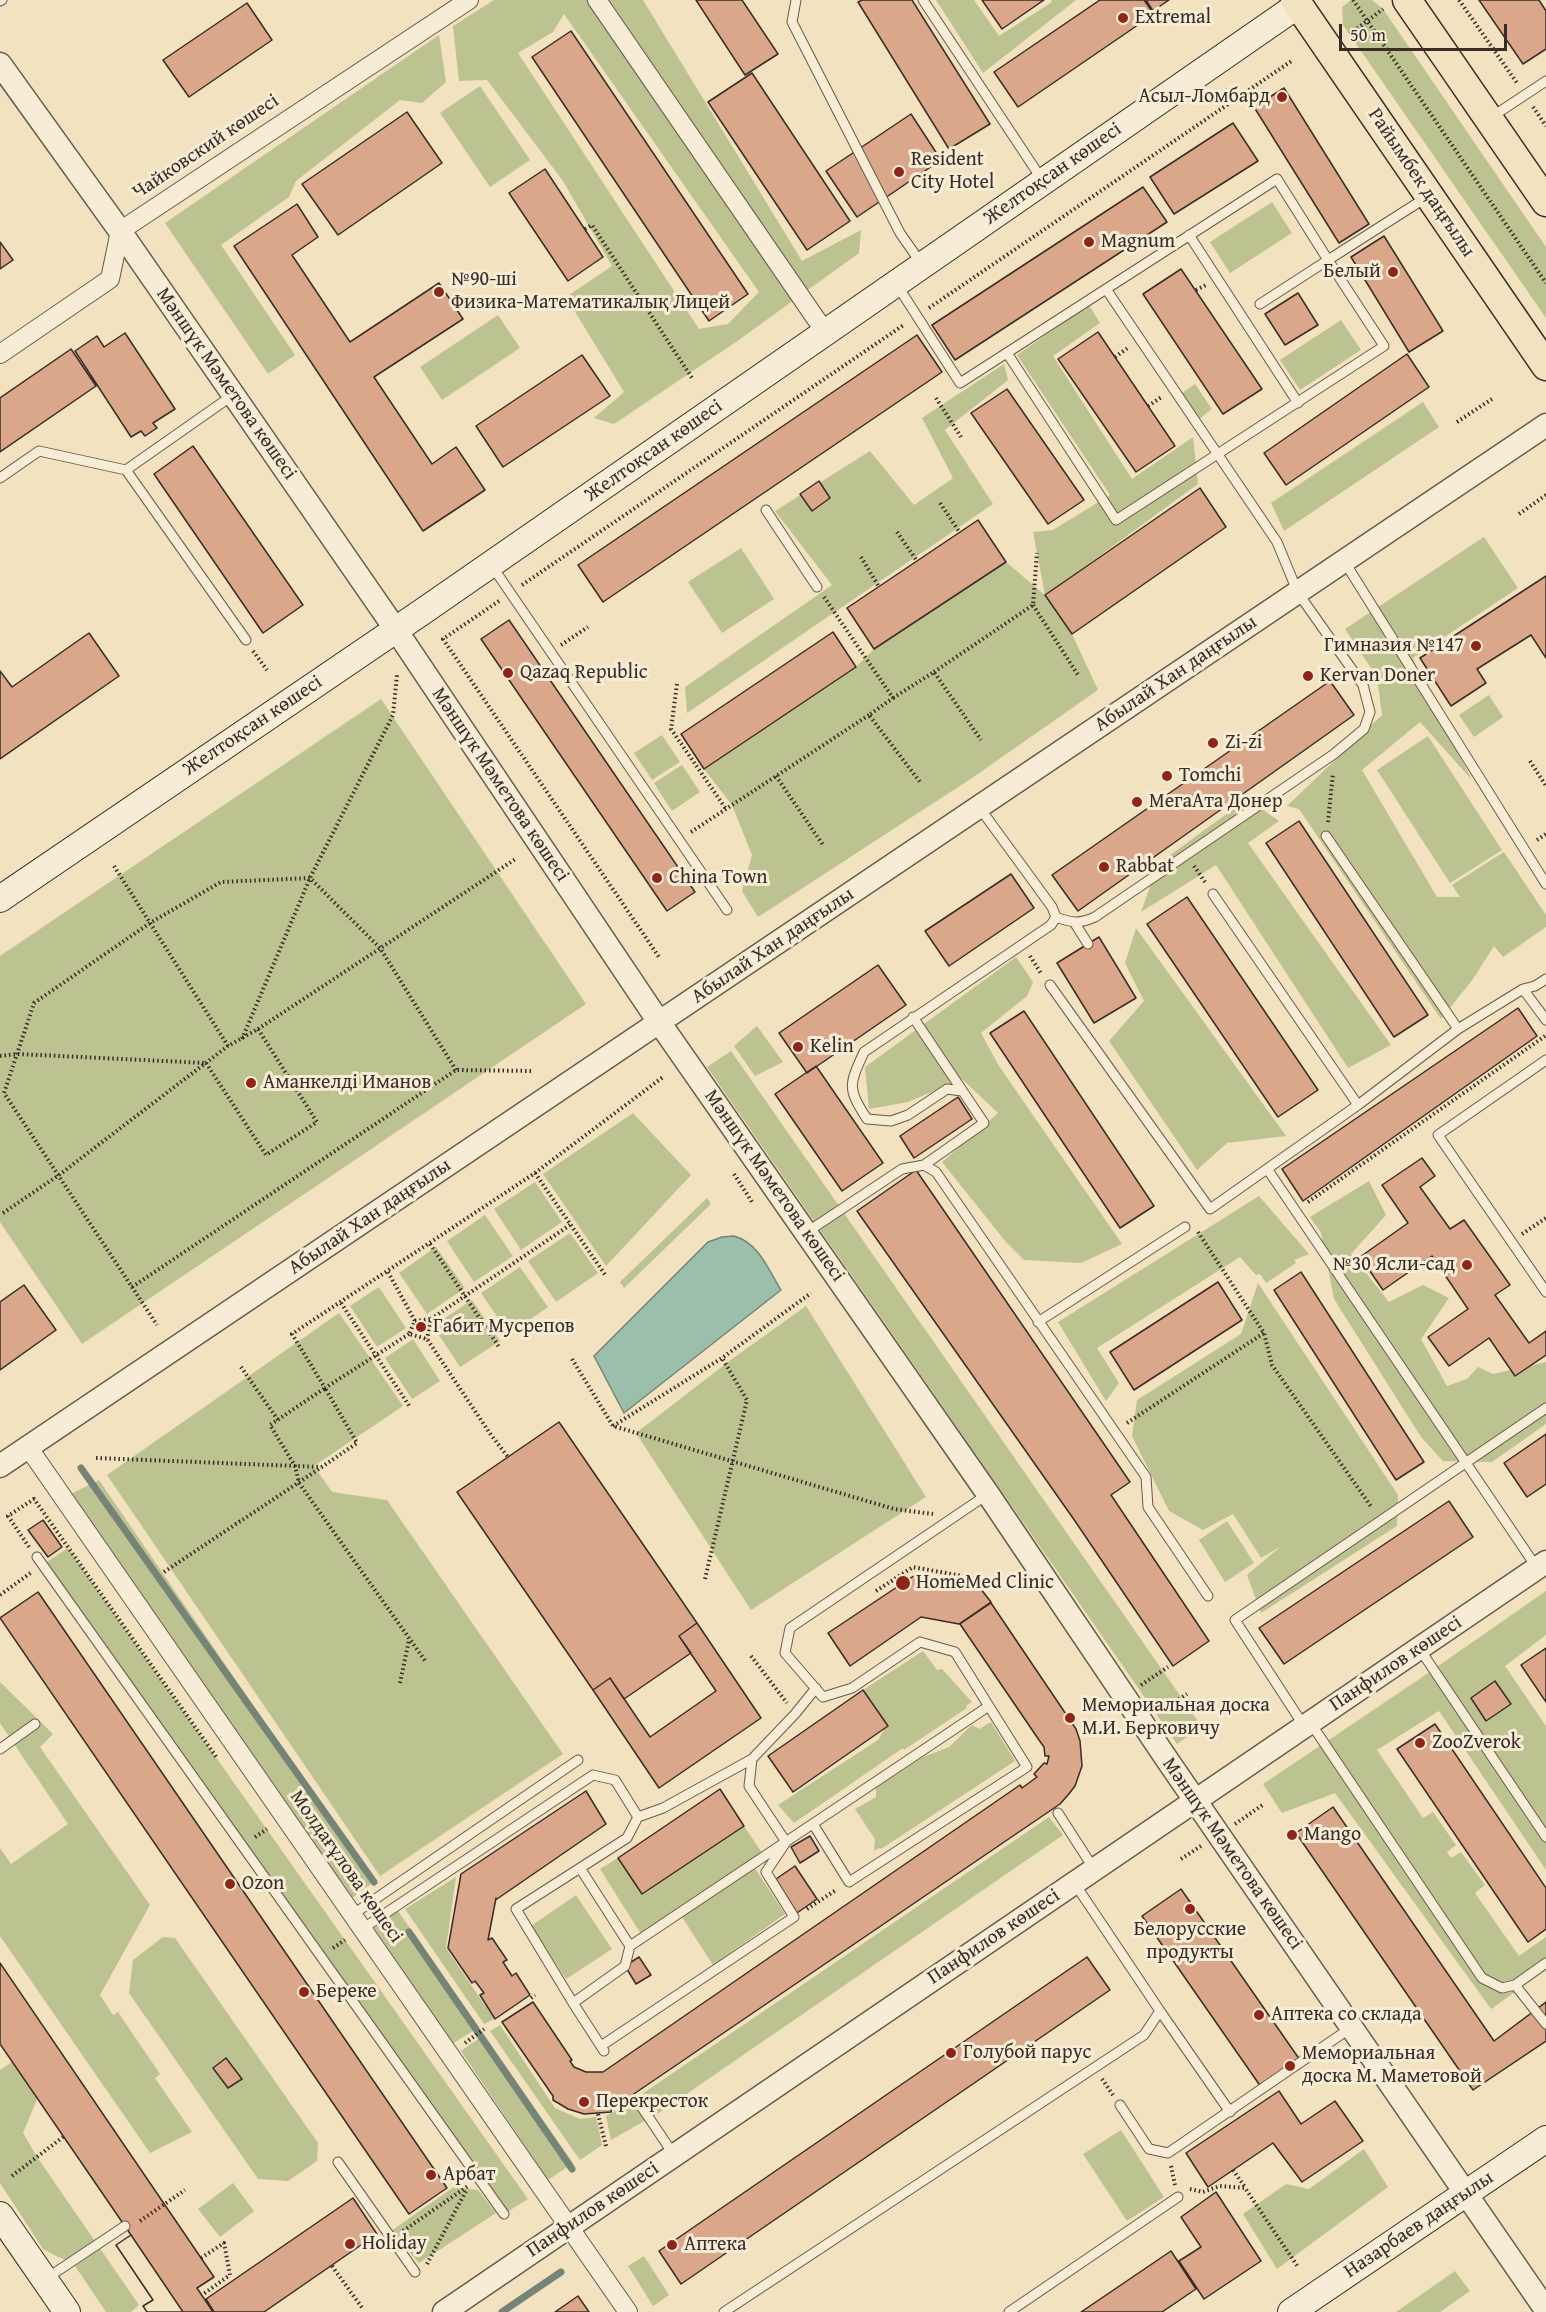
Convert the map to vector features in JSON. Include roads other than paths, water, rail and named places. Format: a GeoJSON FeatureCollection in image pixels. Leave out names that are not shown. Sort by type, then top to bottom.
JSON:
{"type":"FeatureCollection","features":[{"type":"Feature","properties":{"kind":"main road","name":"Желтоқсан көшесі"},"geometry":{"type":"LineString","coordinates":[[0,899],[396,630],[1300,2]]}},
{"type":"Feature","properties":{"kind":"main road","name":"Райымбек даңғылы"},"geometry":{"type":"LineString","coordinates":[[1300,2],[1546,366]]}},
{"type":"Feature","properties":{"kind":"main road"},"geometry":{"type":"LineString","coordinates":[[1395,5],[1488,119],[1546,202]]}},
{"type":"Feature","properties":{"kind":"main road","name":"Назарбаев даңғылы"},"geometry":{"type":"LineString","coordinates":[[1291,2312],[1546,2139]]}},
{"type":"Feature","properties":{"kind":"main road"},"geometry":{"type":"LineString","coordinates":[[0,2215],[67,2312]]}},
{"type":"Feature","properties":{"kind":"street","name":"Чайковский көшесі"},"geometry":{"type":"LineString","coordinates":[[120,231],[469,0]]}},
{"type":"Feature","properties":{"kind":"street"},"geometry":{"type":"LineString","coordinates":[[597,0],[825,332]]}},
{"type":"Feature","properties":{"kind":"street","name":"Мәншүк Мәметова көшесі"},"geometry":{"type":"LineString","coordinates":[[0,64],[120,231],[396,630],[659,1022],[988,1494],[1143,1724],[1546,2310]]}},
{"type":"Feature","properties":{"kind":"street"},"geometry":{"type":"LineString","coordinates":[[0,354],[110,279],[120,231]]}},
{"type":"Feature","properties":{"kind":"street","name":"Абылай Хан даңғылы"},"geometry":{"type":"LineString","coordinates":[[0,1466],[1546,425]]}},
{"type":"Feature","properties":{"kind":"street","name":"Молдағұлова көшесі"},"geometry":{"type":"LineString","coordinates":[[28,1447],[628,2312]]}},
{"type":"Feature","properties":{"kind":"street","name":"Панфилов көшесі"},"geometry":{"type":"LineString","coordinates":[[444,2312],[1074,1882],[1543,1566]]}},
{"type":"Feature","properties":{"kind":"lane"},"geometry":{"type":"LineString","coordinates":[[796,0],[792,22],[900,233],[922,265]]}},
{"type":"Feature","properties":{"kind":"lane"},"geometry":{"type":"LineString","coordinates":[[923,0],[1043,182]]}},
{"type":"Feature","properties":{"kind":"lane"},"geometry":{"type":"LineString","coordinates":[[1488,119],[1546,81]]}},
{"type":"Feature","properties":{"kind":"lane"},"geometry":{"type":"LineString","coordinates":[[896,283],[960,383],[1277,179],[1384,346],[1298,404],[1116,520],[1007,353]]}},
{"type":"Feature","properties":{"kind":"lane"},"geometry":{"type":"LineString","coordinates":[[1260,304],[1430,195]]}},
{"type":"Feature","properties":{"kind":"lane"},"geometry":{"type":"LineString","coordinates":[[1189,235],[1298,404]]}},
{"type":"Feature","properties":{"kind":"lane"},"geometry":{"type":"LineString","coordinates":[[1056,917],[1083,923],[1095,917],[1334,754],[1364,729],[1370,712],[1363,685],[1298,593],[1277,542],[1106,289]]}},
{"type":"Feature","properties":{"kind":"lane"},"geometry":{"type":"LineString","coordinates":[[126,470],[233,395]]}},
{"type":"Feature","properties":{"kind":"lane"},"geometry":{"type":"LineString","coordinates":[[0,478],[39,451],[126,470],[246,640]]}},
{"type":"Feature","properties":{"kind":"lane"},"geometry":{"type":"LineString","coordinates":[[766,510],[817,587]]}},
{"type":"Feature","properties":{"kind":"lane"},"geometry":{"type":"LineString","coordinates":[[1344,561],[1546,884]]}},
{"type":"Feature","properties":{"kind":"lane"},"geometry":{"type":"LineString","coordinates":[[491,564],[727,910]]}},
{"type":"Feature","properties":{"kind":"lane"},"geometry":{"type":"LineString","coordinates":[[979,807],[1052,907],[1056,917]]}},
{"type":"Feature","properties":{"kind":"lane"},"geometry":{"type":"LineString","coordinates":[[1326,836],[1458,1029]]}},
{"type":"Feature","properties":{"kind":"lane"},"geometry":{"type":"LineString","coordinates":[[1213,894],[1358,1105]]}},
{"type":"Feature","properties":{"kind":"lane"},"geometry":{"type":"LineString","coordinates":[[962,1091],[947,1089],[908,1115],[891,1121],[867,1119],[852,1096],[853,1076],[864,1052],[1051,925],[1056,917]]}},
{"type":"Feature","properties":{"kind":"lane"},"geometry":{"type":"LineString","coordinates":[[1074,922],[1088,944]]}},
{"type":"Feature","properties":{"kind":"lane"},"geometry":{"type":"LineString","coordinates":[[1050,985],[1210,1209],[1358,1105],[1458,1029],[1523,989],[1535,987],[1546,979]]}},
{"type":"Feature","properties":{"kind":"lane"},"geometry":{"type":"LineString","coordinates":[[1523,989],[1546,1020]]}},
{"type":"Feature","properties":{"kind":"lane"},"geometry":{"type":"LineString","coordinates":[[806,1233],[843,1206],[902,1169],[924,1165],[984,1123],[914,1017]]}},
{"type":"Feature","properties":{"kind":"lane"},"geometry":{"type":"LineString","coordinates":[[1546,1060],[1438,1135],[1546,1292]]}},
{"type":"Feature","properties":{"kind":"lane"},"geometry":{"type":"LineString","coordinates":[[924,1165],[936,1172],[1146,1477],[1148,1507],[1208,1596]]}},
{"type":"Feature","properties":{"kind":"lane"},"geometry":{"type":"LineString","coordinates":[[1268,1170],[1466,1463],[1543,1566]]}},
{"type":"Feature","properties":{"kind":"lane"},"geometry":{"type":"LineString","coordinates":[[1038,1322],[1188,1225]]}},
{"type":"Feature","properties":{"kind":"lane"},"geometry":{"type":"LineString","coordinates":[[1546,1408],[1235,1620],[1482,1978],[1502,1988],[1515,1985],[1546,1963]]}},
{"type":"Feature","properties":{"kind":"lane"},"geometry":{"type":"LineString","coordinates":[[813,1824],[849,1882],[1027,1767],[955,1652],[921,1642],[852,1688],[824,1697],[785,1653],[790,1628],[988,1494]]}},
{"type":"Feature","properties":{"kind":"lane"},"geometry":{"type":"LineString","coordinates":[[39,1561],[504,2214]]}},
{"type":"Feature","properties":{"kind":"lane"},"geometry":{"type":"LineString","coordinates":[[1419,1648],[1546,1837]]}},
{"type":"Feature","properties":{"kind":"lane"},"geometry":{"type":"LineString","coordinates":[[786,1842],[766,1872],[794,1917],[603,2048],[516,1908],[627,1838],[638,1817],[663,1808],[752,1758],[795,1714],[816,1688]]}},
{"type":"Feature","properties":{"kind":"lane"},"geometry":{"type":"LineString","coordinates":[[573,2003],[625,1966],[630,1946],[989,1706]]}},
{"type":"Feature","properties":{"kind":"lane"},"geometry":{"type":"LineString","coordinates":[[0,1749],[35,1724]]}},
{"type":"Feature","properties":{"kind":"lane"},"geometry":{"type":"LineString","coordinates":[[752,1758],[749,1786],[786,1842]]}},
{"type":"Feature","properties":{"kind":"lane"},"geometry":{"type":"LineString","coordinates":[[357,1922],[578,1760]]}},
{"type":"Feature","properties":{"kind":"lane"},"geometry":{"type":"LineString","coordinates":[[357,1922],[593,1775],[615,1780],[638,1817]]}},
{"type":"Feature","properties":{"kind":"lane"},"geometry":{"type":"LineString","coordinates":[[1058,1813],[1094,1869]]}},
{"type":"Feature","properties":{"kind":"lane"},"geometry":{"type":"LineString","coordinates":[[580,1868],[630,1946]]}},
{"type":"Feature","properties":{"kind":"lane"},"geometry":{"type":"LineString","coordinates":[[1074,1882],[1230,2112]]}},
{"type":"Feature","properties":{"kind":"lane"},"geometry":{"type":"LineString","coordinates":[[1515,1985],[1546,2024]]}},
{"type":"Feature","properties":{"kind":"lane"},"geometry":{"type":"LineString","coordinates":[[724,2312],[1144,2035],[1160,2011]]}},
{"type":"Feature","properties":{"kind":"lane"},"geometry":{"type":"LineString","coordinates":[[1120,2105],[1149,2149],[1168,2153],[1352,2027]]}},
{"type":"Feature","properties":{"kind":"lane"},"geometry":{"type":"LineString","coordinates":[[639,2103],[674,2155]]}},
{"type":"Feature","properties":{"kind":"lane"},"geometry":{"type":"LineString","coordinates":[[338,2162],[415,2272]]}},
{"type":"Feature","properties":{"kind":"lane"},"geometry":{"type":"LineString","coordinates":[[1009,2312],[1178,2197]]}},
{"type":"Feature","properties":{"kind":"lane"},"geometry":{"type":"LineString","coordinates":[[45,2280],[125,2226]]}},
{"type":"Feature","properties":{"kind":"waterway"},"geometry":{"type":"LineString","coordinates":[[81,1468],[374,1882]]}},
{"type":"Feature","properties":{"kind":"waterway"},"geometry":{"type":"LineString","coordinates":[[409,1932],[572,2169]]}},
{"type":"Feature","properties":{"kind":"waterway"},"geometry":{"type":"LineString","coordinates":[[502,2312],[561,2272]]}},
{"type":"Feature","properties":{"kind":"place","name":"Extremal"},"geometry":{"type":"Point","coordinates":[1123,18]}},
{"type":"Feature","properties":{"kind":"place","name":"Асыл-Ломбард"},"geometry":{"type":"Point","coordinates":[1282,97]}},
{"type":"Feature","properties":{"kind":"place","name":"Resident City Hotel"},"geometry":{"type":"Point","coordinates":[899,172]}},
{"type":"Feature","properties":{"kind":"place","name":"Magnum"},"geometry":{"type":"Point","coordinates":[1089,242]}},
{"type":"Feature","properties":{"kind":"place","name":"Белый"},"geometry":{"type":"Point","coordinates":[1393,272]}},
{"type":"Feature","properties":{"kind":"place","name":"№90-ші Физика-Математикалық Лицей"},"geometry":{"type":"Point","coordinates":[439,292]}},
{"type":"Feature","properties":{"kind":"place","name":"Гимназия №147"},"geometry":{"type":"Point","coordinates":[1476,646]}},
{"type":"Feature","properties":{"kind":"place","name":"Qazaq Republic"},"geometry":{"type":"Point","coordinates":[508,673]}},
{"type":"Feature","properties":{"kind":"place","name":"Kervan Doner"},"geometry":{"type":"Point","coordinates":[1308,676]}},
{"type":"Feature","properties":{"kind":"place","name":"Zi-zi"},"geometry":{"type":"Point","coordinates":[1213,743]}},
{"type":"Feature","properties":{"kind":"place","name":"Tomchi"},"geometry":{"type":"Point","coordinates":[1167,776]}},
{"type":"Feature","properties":{"kind":"place","name":"МегаАта Донер"},"geometry":{"type":"Point","coordinates":[1137,802]}},
{"type":"Feature","properties":{"kind":"place","name":"Rabbat"},"geometry":{"type":"Point","coordinates":[1104,867]}},
{"type":"Feature","properties":{"kind":"place","name":"China Town"},"geometry":{"type":"Point","coordinates":[657,878]}},
{"type":"Feature","properties":{"kind":"place","name":"Kelin"},"geometry":{"type":"Point","coordinates":[798,1047]}},
{"type":"Feature","properties":{"kind":"place","name":"Аманкелді Иманов"},"geometry":{"type":"Point","coordinates":[251,1083]}},
{"type":"Feature","properties":{"kind":"place","name":"№30 Ясли-сад"},"geometry":{"type":"Point","coordinates":[1467,1265]}},
{"type":"Feature","properties":{"kind":"place","name":"Габит Мусрепов"},"geometry":{"type":"Point","coordinates":[421,1327]}},
{"type":"Feature","properties":{"kind":"place","name":"HomeMed Clinic"},"geometry":{"type":"Point","coordinates":[903,1583]}},
{"type":"Feature","properties":{"kind":"place","name":"Мемориальная доска М.И. Берковичу"},"geometry":{"type":"Point","coordinates":[1070,1718]}},
{"type":"Feature","properties":{"kind":"place","name":"ZooZverok"},"geometry":{"type":"Point","coordinates":[1420,1743]}},
{"type":"Feature","properties":{"kind":"place","name":"Mango"},"geometry":{"type":"Point","coordinates":[1292,1835]}},
{"type":"Feature","properties":{"kind":"place","name":"Ozon"},"geometry":{"type":"Point","coordinates":[230,1884]}},
{"type":"Feature","properties":{"kind":"place","name":"Белорусские продукты"},"geometry":{"type":"Point","coordinates":[1190,1909]}},
{"type":"Feature","properties":{"kind":"place","name":"Береке"},"geometry":{"type":"Point","coordinates":[304,1992]}},
{"type":"Feature","properties":{"kind":"place","name":"Аптека со склада"},"geometry":{"type":"Point","coordinates":[1259,2015]}},
{"type":"Feature","properties":{"kind":"place","name":"Голубой парус"},"geometry":{"type":"Point","coordinates":[951,2053]}},
{"type":"Feature","properties":{"kind":"place","name":"Мемориальная доска М. Маметовой"},"geometry":{"type":"Point","coordinates":[1290,2066]}},
{"type":"Feature","properties":{"kind":"place","name":"Перекресток"},"geometry":{"type":"Point","coordinates":[584,2102]}},
{"type":"Feature","properties":{"kind":"place","name":"Арбат"},"geometry":{"type":"Point","coordinates":[431,2175]}},
{"type":"Feature","properties":{"kind":"place","name":"Holiday"},"geometry":{"type":"Point","coordinates":[350,2244]}},
{"type":"Feature","properties":{"kind":"place","name":"Аптека"},"geometry":{"type":"Point","coordinates":[672,2245]}}]}
